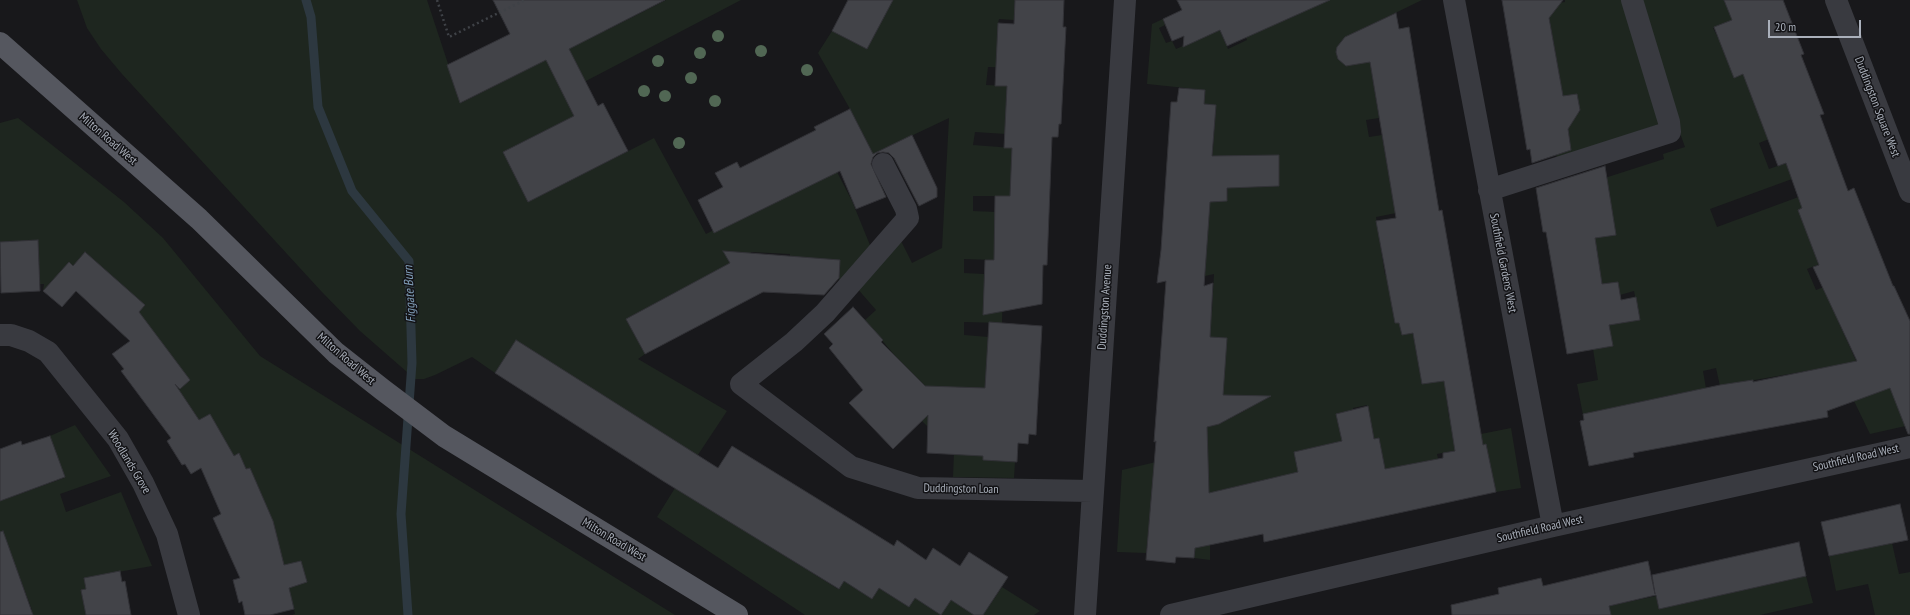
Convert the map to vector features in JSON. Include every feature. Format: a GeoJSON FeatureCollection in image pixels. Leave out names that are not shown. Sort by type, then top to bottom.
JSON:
{"type":"FeatureCollection","features":[{"type":"Feature","properties":{"kind":"main road","name":"Milton Road West"},"geometry":{"type":"LineString","coordinates":[[0,43],[199,219],[336,353],[390,396],[462,447],[737,615]]}},
{"type":"Feature","properties":{"kind":"street","name":"Duddingston Avenue"},"geometry":{"type":"LineString","coordinates":[[1086,615],[1092,491],[1125,0]]}},
{"type":"Feature","properties":{"kind":"street","name":"Southfield Gardens West"},"geometry":{"type":"LineString","coordinates":[[1454,0],[1553,526]]}},
{"type":"Feature","properties":{"kind":"street"},"geometry":{"type":"LineString","coordinates":[[1489,190],[1670,132],[1669,122],[1632,0]]}},
{"type":"Feature","properties":{"kind":"street","name":"Duddingston Square West"},"geometry":{"type":"LineString","coordinates":[[1836,0],[1910,192]]}},
{"type":"Feature","properties":{"kind":"street","name":"Duddingston Loan"},"geometry":{"type":"LineString","coordinates":[[883,164],[906,209],[908,218],[825,313],[794,342],[741,384],[851,467],[918,488],[1092,491]]}},
{"type":"Feature","properties":{"kind":"street","name":"Woodlands Grove"},"geometry":{"type":"LineString","coordinates":[[0,335],[11,335],[29,341],[48,352],[118,439],[143,483],[167,534],[189,615]]}},
{"type":"Feature","properties":{"kind":"street","name":"Southfield Road West"},"geometry":{"type":"LineString","coordinates":[[1170,615],[1553,526],[1910,446]]}},
{"type":"Feature","properties":{"kind":"path"},"geometry":{"type":"LineString","coordinates":[[437,0],[449,37],[525,0]]}},
{"type":"Feature","properties":{"kind":"shaded area"},"geometry":{"type":"Polygon","coordinates":[[[77,0],[427,0],[461,103],[557,54],[589,0],[605,31],[666,0],[741,0],[563,93],[574,116],[503,152],[528,202],[654,138],[706,234],[756,209],[757,212],[837,172],[852,201],[872,250],[839,281],[840,261],[790,262],[790,254],[751,252],[748,290],[678,291],[626,319],[645,354],[638,359],[727,411],[676,488],[838,589],[844,581],[872,599],[879,588],[909,607],[915,598],[951,600],[975,615],[805,615],[657,517],[675,488],[516,341],[495,373],[472,357],[435,375],[424,379],[415,379],[360,331],[321,291],[122,74],[101,49],[87,28],[77,0]]]}},
{"type":"Feature","properties":{"kind":"shaded area"},"geometry":{"type":"Polygon","coordinates":[[[885,0],[1015,0],[1014,20],[999,19],[998,23],[1026,68],[988,67],[986,85],[1007,86],[1006,111],[1021,135],[975,132],[973,145],[1013,148],[1010,196],[973,196],[973,211],[996,212],[994,260],[964,259],[964,273],[984,274],[984,286],[1003,286],[1002,323],[964,322],[964,335],[988,337],[985,388],[945,387],[984,441],[983,460],[1015,462],[1014,478],[953,477],[955,428],[928,427],[922,421],[925,417],[904,395],[896,357],[865,320],[876,310],[856,287],[900,239],[912,263],[942,248],[949,118],[873,154],[850,109],[818,53],[832,31],[867,49],[891,3],[885,0]]]}},
{"type":"Feature","properties":{"kind":"shaded area"},"geometry":{"type":"Polygon","coordinates":[[[1297,0],[1422,0],[1348,36],[1348,39],[1342,41],[1338,46],[1336,53],[1339,60],[1370,62],[1379,118],[1366,120],[1369,137],[1382,135],[1393,200],[1406,211],[1376,217],[1385,275],[1404,272],[1392,306],[1395,323],[1399,323],[1402,335],[1413,333],[1422,384],[1450,379],[1446,395],[1449,417],[1478,412],[1481,434],[1511,428],[1521,488],[1496,492],[1486,445],[1437,454],[1438,459],[1385,469],[1379,438],[1374,439],[1367,405],[1336,414],[1342,441],[1294,452],[1310,527],[1274,478],[1221,490],[1210,520],[1210,560],[1194,558],[1200,490],[1153,486],[1146,553],[1117,552],[1122,470],[1173,458],[1207,427],[1219,424],[1246,410],[1245,396],[1222,395],[1226,338],[1199,337],[1212,312],[1214,274],[1205,276],[1209,202],[1227,200],[1228,181],[1211,179],[1216,105],[1200,104],[1204,102],[1205,90],[1147,84],[1152,24],[1163,19],[1165,25],[1159,28],[1166,43],[1172,41],[1176,49],[1220,30],[1228,49],[1247,40],[1239,22],[1286,20],[1302,12],[1297,0]],[[1279,155],[1254,187],[1279,186],[1279,155]]]}},
{"type":"Feature","properties":{"kind":"shaded area"},"geometry":{"type":"Polygon","coordinates":[[[1565,0],[1623,0],[1662,123],[1557,160],[1555,145],[1570,142],[1566,115],[1580,112],[1577,95],[1563,97],[1547,5],[1565,2],[1565,0]]]}},
{"type":"Feature","properties":{"kind":"shaded area"},"geometry":{"type":"Polygon","coordinates":[[[1641,0],[1724,0],[1732,20],[1713,28],[1718,38],[1736,31],[1779,135],[1759,143],[1769,169],[1786,163],[1792,179],[1710,209],[1717,227],[1804,195],[1808,206],[1798,210],[1830,260],[1807,269],[1816,290],[1839,281],[1838,321],[1858,365],[1885,374],[1910,425],[1870,434],[1854,401],[1818,369],[1720,386],[1716,368],[1703,371],[1710,412],[1692,391],[1640,402],[1584,420],[1577,384],[1598,380],[1593,349],[1613,346],[1609,325],[1640,320],[1634,291],[1620,295],[1618,282],[1602,284],[1586,184],[1664,159],[1663,154],[1685,147],[1672,111],[1641,0]]]}},
{"type":"Feature","properties":{"kind":"shaded area"},"geometry":{"type":"Polygon","coordinates":[[[18,118],[124,202],[163,238],[260,356],[675,615],[292,615],[295,614],[280,550],[224,541],[272,519],[250,468],[246,469],[239,453],[234,456],[195,423],[136,328],[125,337],[121,333],[145,305],[85,252],[73,266],[69,262],[43,291],[44,284],[40,284],[38,240],[0,242],[0,123],[18,118]]]}},
{"type":"Feature","properties":{"kind":"shaded area"},"geometry":{"type":"Polygon","coordinates":[[[75,425],[111,476],[60,494],[66,512],[121,492],[152,566],[84,578],[86,589],[81,590],[86,615],[20,615],[32,610],[13,560],[0,564],[0,492],[3,500],[64,478],[50,436],[75,425]]]}},
{"type":"Feature","properties":{"kind":"shaded area"},"geometry":{"type":"Polygon","coordinates":[[[1892,543],[1899,574],[1910,572],[1910,615],[1875,615],[1868,584],[1836,591],[1829,556],[1892,543]]]}},
{"type":"Feature","properties":{"kind":"shaded area"},"geometry":{"type":"Polygon","coordinates":[[[1806,576],[1813,603],[1760,615],[1611,615],[1609,606],[1656,596],[1659,609],[1806,576]]]}},
{"type":"Feature","properties":{"kind":"shaded area"},"geometry":{"type":"Polygon","coordinates":[[[1002,587],[1040,611],[1034,615],[983,615],[1002,587]]]}},
{"type":"Feature","properties":{"kind":"building"},"geometry":{"type":"Polygon","coordinates":[[[493,0],[665,0],[569,49],[598,106],[603,103],[628,151],[528,202],[503,152],[574,116],[546,60],[460,103],[447,65],[510,34],[493,0]]]}},
{"type":"Feature","properties":{"kind":"building"},"geometry":{"type":"Polygon","coordinates":[[[848,0],[893,0],[867,49],[832,31],[848,0]]]}},
{"type":"Feature","properties":{"kind":"building"},"geometry":{"type":"Polygon","coordinates":[[[1015,0],[1064,0],[1063,27],[1066,27],[1061,124],[1059,124],[1058,137],[1052,137],[1047,265],[1043,265],[1042,304],[983,315],[985,260],[994,260],[995,196],[1010,196],[1012,148],[1004,148],[1007,86],[995,86],[998,23],[1014,24],[1015,0]]]}},
{"type":"Feature","properties":{"kind":"building"},"geometry":{"type":"Polygon","coordinates":[[[1177,0],[1330,0],[1227,46],[1220,30],[1183,47],[1184,36],[1172,41],[1163,19],[1182,10],[1177,0]]]}},
{"type":"Feature","properties":{"kind":"building"},"geometry":{"type":"Polygon","coordinates":[[[1502,0],[1563,0],[1549,18],[1563,96],[1577,94],[1580,110],[1568,129],[1571,150],[1532,163],[1530,149],[1527,150],[1502,0]]]}},
{"type":"Feature","properties":{"kind":"building"},"geometry":{"type":"Polygon","coordinates":[[[1724,0],[1783,0],[1804,54],[1801,55],[1824,114],[1820,115],[1848,191],[1854,188],[1893,286],[1910,321],[1910,434],[1908,434],[1890,388],[1827,411],[1828,417],[1633,453],[1634,457],[1589,466],[1580,421],[1584,420],[1583,414],[1720,385],[1753,380],[1753,382],[1857,361],[1813,267],[1819,265],[1798,210],[1802,208],[1786,163],[1778,166],[1743,74],[1734,78],[1714,27],[1732,20],[1724,0]]]}},
{"type":"Feature","properties":{"kind":"building"},"geometry":{"type":"Polygon","coordinates":[[[1396,13],[1399,29],[1409,27],[1439,211],[1442,210],[1483,445],[1486,444],[1496,492],[1264,542],[1263,534],[1195,548],[1194,558],[1176,557],[1175,563],[1146,560],[1156,441],[1154,442],[1166,281],[1157,283],[1161,250],[1171,102],[1177,102],[1179,88],[1205,90],[1204,104],[1216,105],[1212,156],[1279,155],[1279,186],[1227,188],[1227,201],[1210,202],[1204,286],[1213,283],[1210,337],[1227,338],[1223,395],[1271,396],[1219,424],[1207,427],[1209,493],[1298,472],[1294,452],[1342,441],[1336,414],[1368,406],[1374,439],[1379,438],[1385,469],[1443,458],[1443,453],[1455,451],[1444,381],[1422,384],[1413,333],[1402,335],[1399,323],[1395,323],[1376,221],[1396,218],[1370,62],[1346,66],[1338,59],[1336,52],[1337,47],[1345,37],[1396,13]]]}},
{"type":"Feature","properties":{"kind":"building"},"geometry":{"type":"Polygon","coordinates":[[[850,109],[873,154],[912,135],[937,188],[937,197],[919,206],[894,158],[889,153],[883,152],[877,153],[873,157],[871,164],[886,197],[856,209],[840,171],[714,233],[698,200],[723,187],[715,173],[737,162],[740,168],[816,130],[814,127],[850,109]]]}},
{"type":"Feature","properties":{"kind":"building"},"geometry":{"type":"Polygon","coordinates":[[[1605,166],[1616,235],[1595,238],[1602,284],[1618,282],[1621,300],[1636,297],[1640,320],[1609,325],[1613,346],[1567,354],[1546,232],[1543,232],[1536,188],[1605,166]]]}},
{"type":"Feature","properties":{"kind":"building"},"geometry":{"type":"Polygon","coordinates":[[[38,240],[40,291],[1,293],[0,242],[38,240]]]}},
{"type":"Feature","properties":{"kind":"building"},"geometry":{"type":"Polygon","coordinates":[[[723,251],[840,260],[839,278],[824,295],[763,292],[645,354],[626,319],[730,263],[723,251]]]}},
{"type":"Feature","properties":{"kind":"building"},"geometry":{"type":"Polygon","coordinates":[[[85,252],[145,305],[139,312],[190,380],[180,389],[175,384],[199,420],[210,414],[234,456],[239,453],[246,469],[250,468],[273,521],[284,565],[301,561],[307,582],[289,588],[294,609],[270,615],[245,615],[242,601],[239,603],[233,580],[240,578],[213,518],[221,514],[201,468],[191,474],[185,464],[182,465],[167,441],[171,438],[121,371],[124,369],[112,354],[130,341],[76,291],[62,307],[43,291],[69,262],[73,266],[85,252]]]}},
{"type":"Feature","properties":{"kind":"building"},"geometry":{"type":"Polygon","coordinates":[[[853,307],[883,340],[881,342],[925,386],[985,388],[989,322],[1042,326],[1036,435],[1029,434],[1028,444],[1018,443],[1017,462],[983,460],[983,456],[927,453],[928,415],[893,449],[849,403],[863,390],[829,348],[833,344],[824,334],[853,307]]]}},
{"type":"Feature","properties":{"kind":"building"},"geometry":{"type":"Polygon","coordinates":[[[516,340],[718,468],[732,446],[894,546],[897,540],[926,560],[933,548],[960,566],[969,552],[1008,577],[983,615],[974,615],[951,600],[941,615],[915,598],[909,607],[879,588],[872,599],[844,581],[839,589],[663,481],[495,373],[516,340]]]}},
{"type":"Feature","properties":{"kind":"building"},"geometry":{"type":"Polygon","coordinates":[[[50,436],[65,477],[0,501],[0,449],[21,441],[22,445],[50,436]]]}},
{"type":"Feature","properties":{"kind":"building"},"geometry":{"type":"Polygon","coordinates":[[[1900,504],[1908,540],[1829,556],[1821,522],[1900,504]]]}},
{"type":"Feature","properties":{"kind":"building"},"geometry":{"type":"Polygon","coordinates":[[[3,531],[33,615],[0,615],[0,532],[3,531]]]}},
{"type":"Feature","properties":{"kind":"building"},"geometry":{"type":"Polygon","coordinates":[[[1799,542],[1806,576],[1659,609],[1656,595],[1609,606],[1611,615],[1452,615],[1451,605],[1499,594],[1498,588],[1541,578],[1543,586],[1648,561],[1655,594],[1652,575],[1799,542]]]}},
{"type":"Feature","properties":{"kind":"building"},"geometry":{"type":"Polygon","coordinates":[[[120,571],[122,582],[125,581],[131,615],[86,615],[81,590],[86,589],[84,578],[120,571]]]}},
{"type":"Feature","properties":{"kind":"waterway","name":"Figgate Burn"},"geometry":{"type":"LineString","coordinates":[[306,0],[311,17],[318,107],[352,191],[409,261],[412,363],[401,514],[408,615]]}}]}
